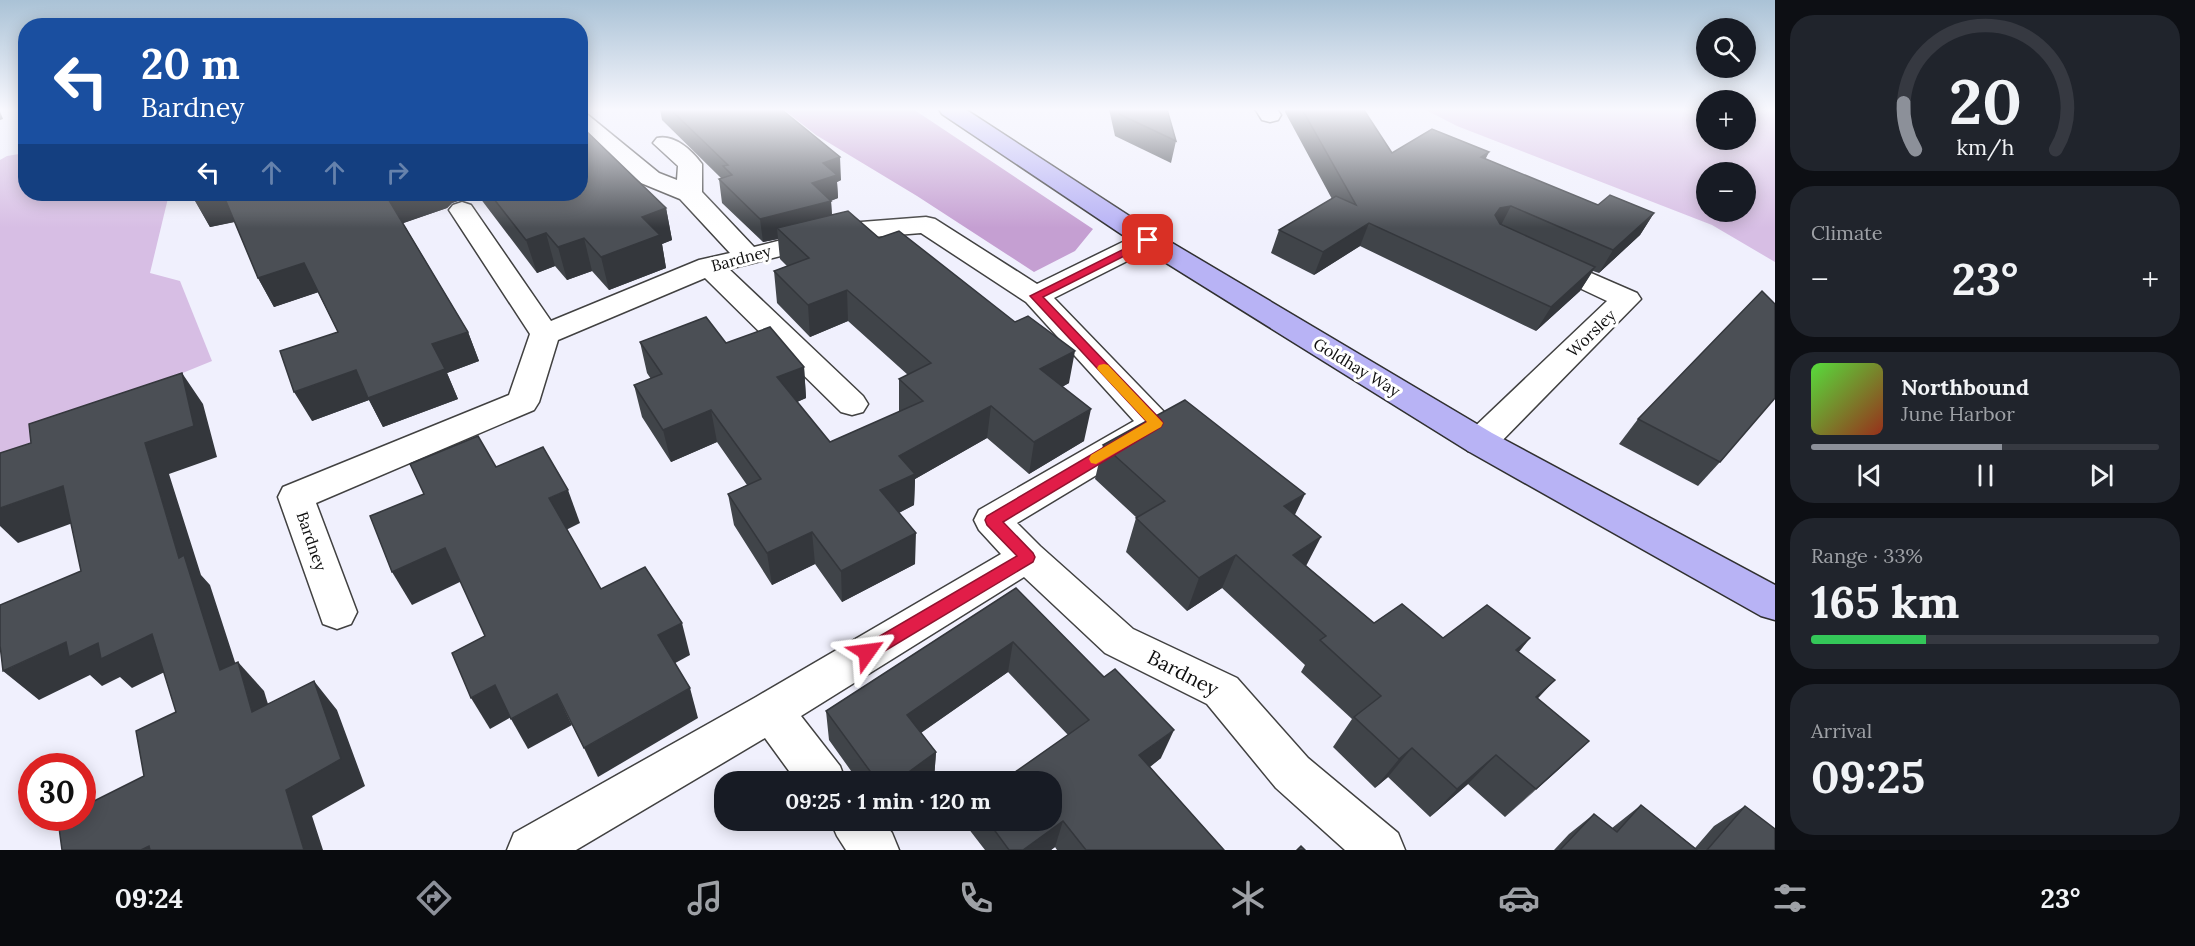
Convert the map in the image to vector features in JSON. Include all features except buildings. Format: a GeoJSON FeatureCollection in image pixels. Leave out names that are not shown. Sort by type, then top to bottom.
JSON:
{"type":"FeatureCollection","features":[{"type":"Feature","properties":{"kind":"street"},"geometry":{"type":"LineString","coordinates":[[615,149],[650,178],[689,194],[747,255]]}},
{"type":"Feature","properties":{"kind":"street"},"geometry":{"type":"LineString","coordinates":[[672,149],[690,164],[689,194]]}},
{"type":"Feature","properties":{"kind":"street","name":"Goldhay Way"},"geometry":{"type":"LineString","coordinates":[[1010,149],[1148,240],[1480,442],[1775,604]]}},
{"type":"Feature","properties":{"kind":"street"},"geometry":{"type":"LineString","coordinates":[[462,210],[545,334]]}},
{"type":"Feature","properties":{"kind":"street","name":"Bardney"},"geometry":{"type":"LineString","coordinates":[[337,612],[296,497],[523,402],[545,334],[709,266],[747,255],[848,231],[926,225],[1036,296],[1156,423],[992,520],[1027,557],[1119,641],[1222,691],[1292,773],[1381,850]]}},
{"type":"Feature","properties":{"kind":"street"},"geometry":{"type":"LineString","coordinates":[[1036,296],[1148,240]]}},
{"type":"Feature","properties":{"kind":"street","name":"Worsley"},"geometry":{"type":"LineString","coordinates":[[1480,442],[1611,312],[1627,299],[1519,249]]}},
{"type":"Feature","properties":{"kind":"street"},"geometry":{"type":"LineString","coordinates":[[709,266],[852,404]]}},
{"type":"Feature","properties":{"kind":"street"},"geometry":{"type":"LineString","coordinates":[[531,850],[771,711],[1027,557]]}},
{"type":"Feature","properties":{"kind":"street"},"geometry":{"type":"LineString","coordinates":[[771,711],[816,771]]}},
{"type":"Feature","properties":{"kind":"street"},"geometry":{"type":"LineString","coordinates":[[861,831],[875,850]]}},
{"type":"Feature","properties":{"kind":"shaded area"},"geometry":{"type":"Polygon","coordinates":[[[839,149],[972,149],[1093,229],[1075,251],[1034,272],[917,196],[839,149]]]}},
{"type":"Feature","properties":{"kind":"shaded area"},"geometry":{"type":"Polygon","coordinates":[[[1515,149],[1775,149],[1775,262],[1704,222],[1756,222],[1756,162],[1696,162],[1696,219],[1515,149]]]}},
{"type":"Feature","properties":{"kind":"shaded area"},"geometry":{"type":"Polygon","coordinates":[[[18,154],[18,201],[167,201],[150,273],[180,281],[212,361],[109,403],[0,467],[0,160],[18,154]]]}},
{"type":"Feature","properties":{"kind":"slow traffic"},"geometry":{"type":"LineString","coordinates":[[1096,459],[1156,423],[1104,368]]}},
{"type":"Feature","properties":{"kind":"route"},"geometry":{"type":"LineString","coordinates":[[867,652],[1027,557],[992,520],[1156,423],[1036,296],[1148,240]]}}]}
